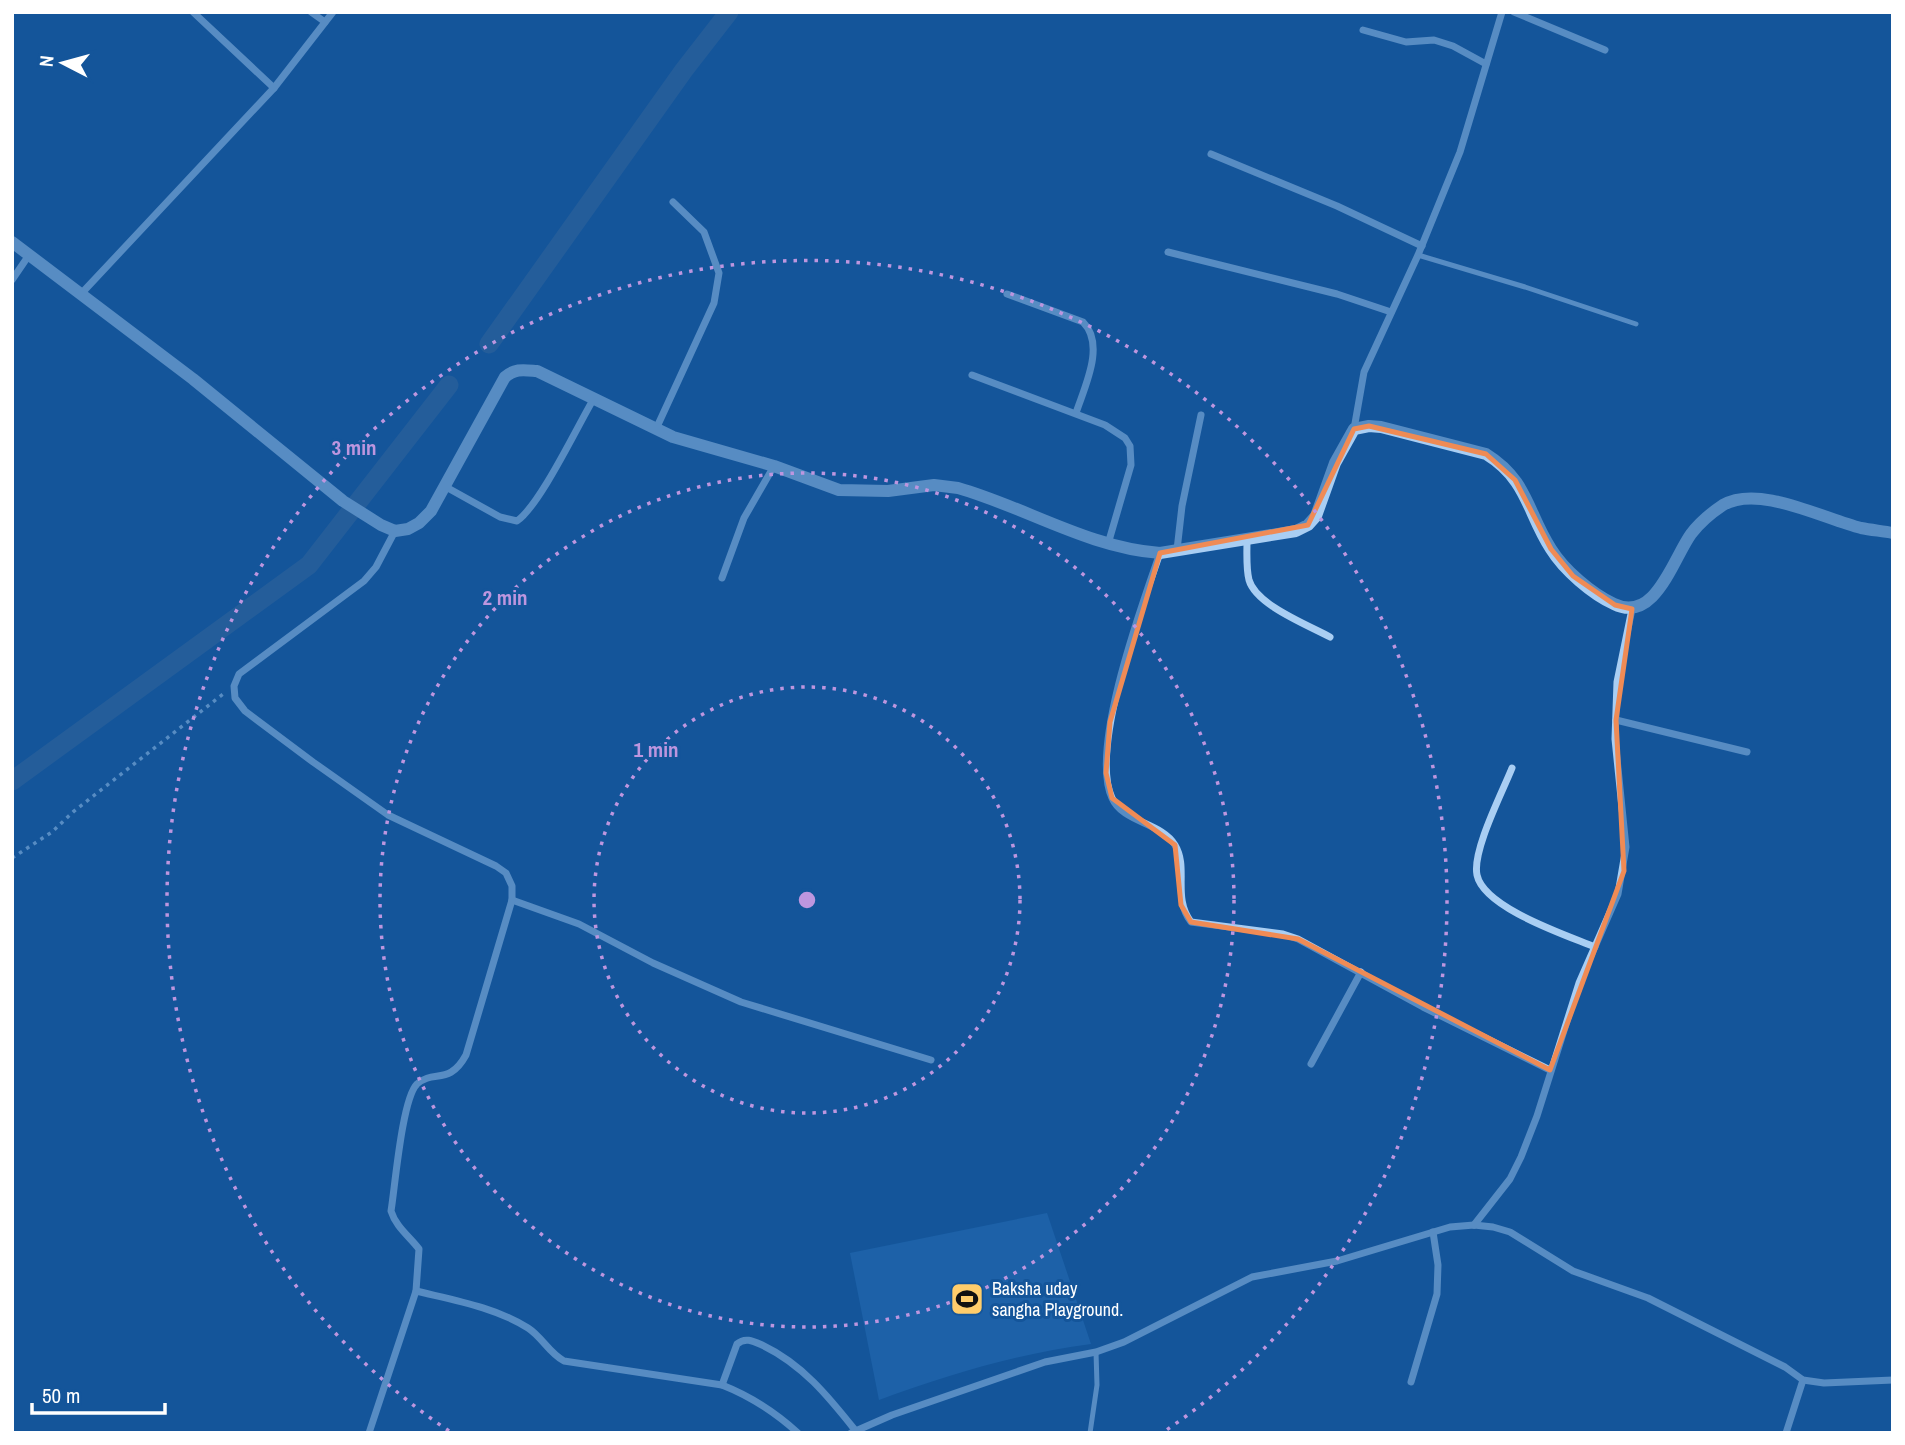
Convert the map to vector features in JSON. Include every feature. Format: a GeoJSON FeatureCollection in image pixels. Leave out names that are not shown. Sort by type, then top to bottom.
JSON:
{"type":"FeatureCollection","features":[{"type":"Feature","properties":{"kind":"street"},"geometry":{"type":"LineString","coordinates":[[193,12],[274,88]]}},
{"type":"Feature","properties":{"kind":"street"},"geometry":{"type":"LineString","coordinates":[[311,12],[325,22]]}},
{"type":"Feature","properties":{"kind":"street"},"geometry":{"type":"LineString","coordinates":[[80,295],[274,88],[332,12]]}},
{"type":"Feature","properties":{"kind":"street"},"geometry":{"type":"LineString","coordinates":[[12,242],[193,379],[343,501],[395,531],[408,529],[419,523],[431,510],[505,377],[513,371],[537,371],[673,437],[774,466],[839,490],[888,491],[934,485],[958,488],[1119,548],[1160,554],[1247,541],[1296,531],[1308,525],[1316,516],[1339,454],[1354,429],[1364,372],[1422,246],[1460,152],[1502,12]]}},
{"type":"Feature","properties":{"kind":"street"},"geometry":{"type":"LineString","coordinates":[[1514,12],[1605,50]]}},
{"type":"Feature","properties":{"kind":"street"},"geometry":{"type":"LineString","coordinates":[[1363,30],[1406,42],[1434,40],[1453,46],[1486,64]]}},
{"type":"Feature","properties":{"kind":"street"},"geometry":{"type":"LineString","coordinates":[[1211,154],[1337,206],[1422,246]]}},
{"type":"Feature","properties":{"kind":"street"},"geometry":{"type":"LineString","coordinates":[[656,429],[714,303],[719,273],[704,232],[673,202]]}},
{"type":"Feature","properties":{"kind":"street"},"geometry":{"type":"LineString","coordinates":[[1168,252],[1337,294],[1391,312]]}},
{"type":"Feature","properties":{"kind":"street"},"geometry":{"type":"LineString","coordinates":[[12,280],[29,255]]}},
{"type":"Feature","properties":{"kind":"street"},"geometry":{"type":"LineString","coordinates":[[1007,295],[1088,327],[1092,341],[1092,361],[1076,414]]}},
{"type":"Feature","properties":{"kind":"street"},"geometry":{"type":"LineString","coordinates":[[972,375],[1105,425],[1125,438],[1130,446],[1130,465],[1108,544]]}},
{"type":"Feature","properties":{"kind":"street"},"geometry":{"type":"LineString","coordinates":[[446,487],[500,517],[517,521],[525,516],[536,500],[593,400]]}},
{"type":"Feature","properties":{"kind":"street"},"geometry":{"type":"LineString","coordinates":[[1177,551],[1182,506],[1201,415]]}},
{"type":"Feature","properties":{"kind":"street"},"geometry":{"type":"LineString","coordinates":[[1354,429],[1381,427],[1486,454],[1499,462],[1528,498],[1550,549],[1573,576],[1615,605],[1632,609],[1645,605],[1655,595],[1692,534],[1706,517],[1725,504],[1737,500],[1752,499],[1798,507],[1862,528],[1893,533]]}},
{"type":"Feature","properties":{"kind":"street"},"geometry":{"type":"LineString","coordinates":[[722,578],[744,518],[774,466]]}},
{"type":"Feature","properties":{"kind":"street"},"geometry":{"type":"LineString","coordinates":[[369,1433],[416,1291],[419,1249],[395,1224],[391,1211],[404,1123],[412,1091],[419,1082],[450,1074],[459,1068],[466,1055],[512,900],[512,886],[506,873],[496,866],[388,815],[245,711],[235,698],[234,686],[239,674],[364,581],[376,567],[395,531]]}},
{"type":"Feature","properties":{"kind":"street"},"geometry":{"type":"LineString","coordinates":[[1247,541],[1249,577],[1257,593],[1278,610],[1329,637]]}},
{"type":"Feature","properties":{"kind":"street"},"geometry":{"type":"LineString","coordinates":[[1160,554],[1136,623],[1110,722],[1106,773],[1112,798],[1125,812],[1166,834],[1175,845],[1180,856],[1181,905],[1191,922],[1283,934],[1298,939],[1423,1007],[1550,1070]]}},
{"type":"Feature","properties":{"kind":"street"},"geometry":{"type":"LineString","coordinates":[[1474,1224],[1510,1179],[1521,1157],[1537,1116],[1579,983],[1618,894],[1626,847],[1615,739],[1617,682],[1632,609]]}},
{"type":"Feature","properties":{"kind":"street"},"geometry":{"type":"LineString","coordinates":[[1616,720],[1748,752]]}},
{"type":"Feature","properties":{"kind":"street"},"geometry":{"type":"LineString","coordinates":[[1512,768],[1480,846],[1477,875],[1481,884],[1492,896],[1518,915],[1595,947]]}},
{"type":"Feature","properties":{"kind":"street"},"geometry":{"type":"LineString","coordinates":[[512,900],[579,923],[653,963],[741,1002],[931,1060]]}},
{"type":"Feature","properties":{"kind":"street"},"geometry":{"type":"LineString","coordinates":[[1311,1065],[1361,972]]}},
{"type":"Feature","properties":{"kind":"street"},"geometry":{"type":"LineString","coordinates":[[722,1385],[737,1344],[746,1340],[754,1341],[793,1362],[813,1380],[853,1432],[925,1403],[1045,1362],[1096,1352],[1125,1342],[1252,1277],[1337,1261],[1450,1227],[1474,1224],[1510,1232],[1573,1271],[1648,1298],[1785,1367],[1803,1380],[1824,1383],[1893,1380]]}},
{"type":"Feature","properties":{"kind":"street"},"geometry":{"type":"LineString","coordinates":[[1411,1382],[1437,1294],[1438,1265],[1433,1232]]}},
{"type":"Feature","properties":{"kind":"street"},"geometry":{"type":"LineString","coordinates":[[416,1291],[508,1317],[541,1338],[553,1355],[564,1361],[722,1385],[737,1390],[778,1415],[798,1433]]}},
{"type":"Feature","properties":{"kind":"street"},"geometry":{"type":"LineString","coordinates":[[1786,1433],[1803,1380]]}},
{"type":"Feature","properties":{"kind":"lane"},"geometry":{"type":"LineString","coordinates":[[1418,255],[1636,324]]}},
{"type":"Feature","properties":{"kind":"lane"},"geometry":{"type":"LineString","coordinates":[[1090,1433],[1097,1385],[1096,1352]]}},
{"type":"Feature","properties":{"kind":"path"},"geometry":{"type":"LineString","coordinates":[[12,858],[52,832],[73,812],[234,686]]}},
{"type":"Feature","properties":{"kind":"highlighted area"},"geometry":{"type":"Polygon","coordinates":[[[1369,426],[1486,454],[1515,480],[1551,549],[1573,576],[1615,605],[1632,609],[1616,720],[1624,871],[1550,1070],[1298,939],[1191,922],[1181,905],[1175,845],[1112,798],[1106,773],[1110,722],[1160,553],[1308,525],[1354,429],[1369,426]]]}},
{"type":"Feature","properties":{"kind":"shaded area","name":"Baksha uday sangha Playground."},"geometry":{"type":"Polygon","coordinates":[[[1047,1213],[1091,1344],[1036,1353],[984,1366],[879,1400],[850,1253],[1047,1213]]]}},
{"type":"Feature","properties":{"kind":"waterway"},"geometry":{"type":"LineString","coordinates":[[489,344],[684,70],[729,12]]}},
{"type":"Feature","properties":{"kind":"waterway"},"geometry":{"type":"LineString","coordinates":[[12,781],[309,565],[449,385]]}},
{"type":"Feature","properties":{"kind":"place","name":"Baksha uday sangha Playground."},"geometry":{"type":"Point","coordinates":[967,1299]}}]}
